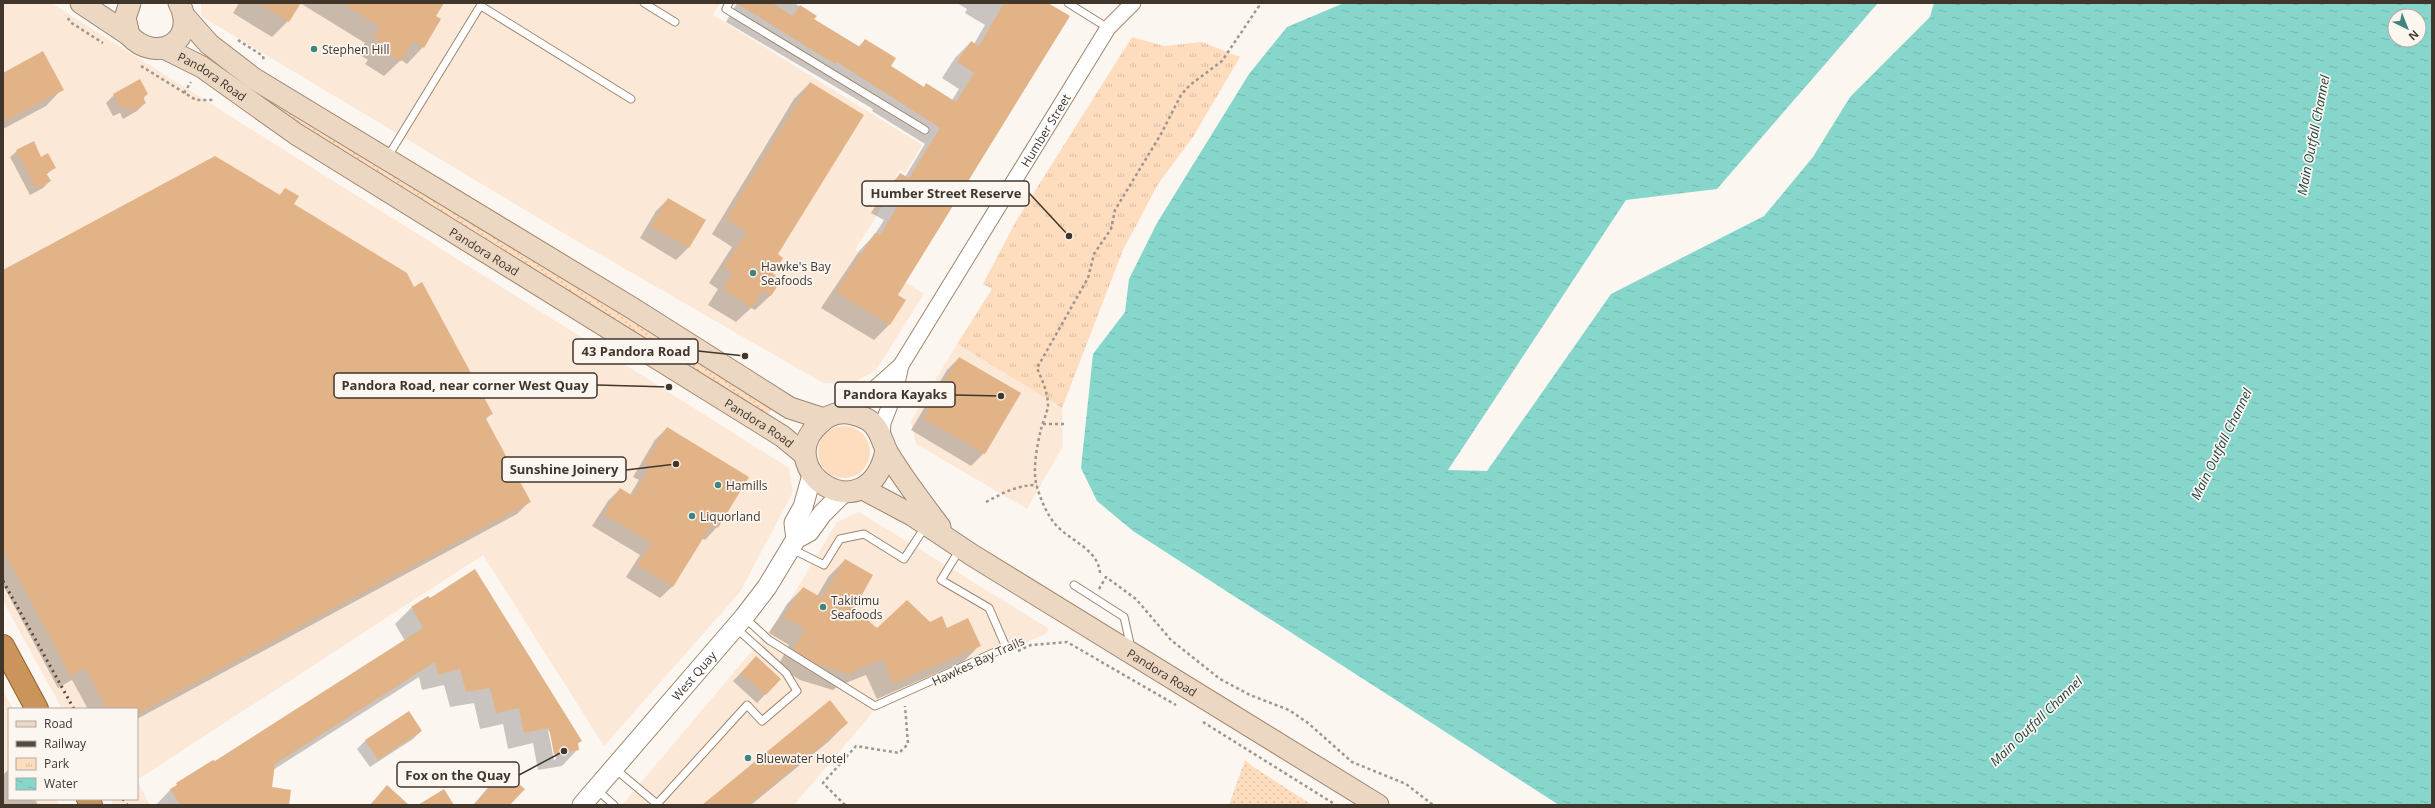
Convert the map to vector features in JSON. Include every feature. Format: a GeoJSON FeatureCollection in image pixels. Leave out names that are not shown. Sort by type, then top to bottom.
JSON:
{"type":"FeatureCollection","features":[{"type":"Feature","properties":{"kind":"highway"},"geometry":{"type":"LineString","coordinates":[[3,646],[37,708]]}},
{"type":"Feature","properties":{"kind":"main road"},"geometry":{"type":"LineString","coordinates":[[81,3],[129,35]]}},
{"type":"Feature","properties":{"kind":"main road"},"geometry":{"type":"LineString","coordinates":[[129,35],[125,18],[130,3]]}},
{"type":"Feature","properties":{"kind":"main road"},"geometry":{"type":"LineString","coordinates":[[164,48],[172,45],[182,34],[183,11]]}},
{"type":"Feature","properties":{"kind":"main road","name":"Pandora Road"},"geometry":{"type":"LineString","coordinates":[[183,11],[209,44],[230,62],[790,408],[824,419]]}},
{"type":"Feature","properties":{"kind":"main road","name":"Pandora Road"},"geometry":{"type":"LineString","coordinates":[[129,35],[148,48],[164,48],[202,67],[296,134],[776,432],[805,455]]}},
{"type":"Feature","properties":{"kind":"main road"},"geometry":{"type":"LineString","coordinates":[[884,445],[883,465],[877,477],[853,491],[831,490],[820,484],[812,475],[805,455],[807,442],[812,429],[824,419],[834,414],[847,413],[862,416],[874,425],[904,480],[954,542]]}},
{"type":"Feature","properties":{"kind":"main road","name":"Pandora Road"},"geometry":{"type":"LineString","coordinates":[[853,491],[895,504],[926,525],[1378,805]]}},
{"type":"Feature","properties":{"kind":"street","name":"Humber Street"},"geometry":{"type":"LineString","coordinates":[[847,413],[901,365],[1108,28],[1132,3]]}},
{"type":"Feature","properties":{"kind":"street","name":"Humber Street"},"geometry":{"type":"LineString","coordinates":[[884,445],[883,424],[895,392],[901,365]]}},
{"type":"Feature","properties":{"kind":"street"},"geometry":{"type":"LineString","coordinates":[[794,544],[794,523],[803,507],[812,475]]}},
{"type":"Feature","properties":{"kind":"street","name":"West Quay"},"geometry":{"type":"LineString","coordinates":[[582,805],[740,622],[767,587],[794,544],[810,532],[822,514],[853,491]]}},
{"type":"Feature","properties":{"kind":"lane"},"geometry":{"type":"LineString","coordinates":[[644,3],[675,22]]}},
{"type":"Feature","properties":{"kind":"lane"},"geometry":{"type":"LineString","coordinates":[[729,3],[726,9],[925,130]]}},
{"type":"Feature","properties":{"kind":"lane"},"geometry":{"type":"LineString","coordinates":[[1068,3],[1108,28]]}},
{"type":"Feature","properties":{"kind":"lane"},"geometry":{"type":"LineString","coordinates":[[386,158],[481,4],[631,99]]}},
{"type":"Feature","properties":{"kind":"lane"},"geometry":{"type":"LineString","coordinates":[[794,544],[824,565],[840,539],[864,534],[904,559],[926,525]]}},
{"type":"Feature","properties":{"kind":"lane"},"geometry":{"type":"LineString","coordinates":[[740,622],[875,706],[1006,647],[989,608],[942,580],[954,542]]}},
{"type":"Feature","properties":{"kind":"lane"},"geometry":{"type":"LineString","coordinates":[[1074,585],[1124,616],[1133,654]]}},
{"type":"Feature","properties":{"kind":"lane"},"geometry":{"type":"LineString","coordinates":[[614,768],[657,804],[747,705],[762,722],[797,691],[786,672],[740,622]]}},
{"type":"Feature","properties":{"kind":"lane"},"geometry":{"type":"LineString","coordinates":[[595,789],[614,805]]}},
{"type":"Feature","properties":{"kind":"path"},"geometry":{"type":"LineString","coordinates":[[1100,573],[1099,566],[1094,557],[1055,524],[1046,510],[1036,485],[1036,461],[1048,406],[1045,388],[1037,368],[1088,278],[1094,254],[1111,229],[1115,210],[1161,134],[1181,95],[1190,85],[1222,61],[1254,16],[1259,6],[1258,3]]}},
{"type":"Feature","properties":{"kind":"path"},"geometry":{"type":"LineString","coordinates":[[1043,424],[1066,424]]}},
{"type":"Feature","properties":{"kind":"path"},"geometry":{"type":"LineString","coordinates":[[986,502],[1011,488],[1025,485],[1036,485]]}},
{"type":"Feature","properties":{"kind":"path"},"geometry":{"type":"LineString","coordinates":[[1098,591],[1106,577],[1136,599],[1171,640],[1220,679],[1250,695],[1288,710],[1308,723],[1352,762],[1406,784],[1433,805]]}},
{"type":"Feature","properties":{"kind":"path","name":"Hawkes Bay Trails"},"geometry":{"type":"LineString","coordinates":[[1017,652],[1031,645],[1067,642],[1180,708]]}},
{"type":"Feature","properties":{"kind":"path"},"geometry":{"type":"LineString","coordinates":[[845,805],[823,783],[856,746],[899,753],[908,744],[905,706],[911,703]]}},
{"type":"Feature","properties":{"kind":"path"},"geometry":{"type":"LineString","coordinates":[[1200,720],[1336,805]]}},
{"type":"Feature","properties":{"kind":"shaded area"},"geometry":{"type":"Polygon","coordinates":[[[3,3],[51,3],[789,468],[793,492],[740,592],[604,746],[483,555],[138,779],[138,708],[61,708],[3,601],[3,3]]]}},
{"type":"Feature","properties":{"kind":"shaded area"},"geometry":{"type":"Polygon","coordinates":[[[201,3],[720,3],[713,15],[922,145],[905,173],[900,170],[882,200],[885,202],[855,250],[924,294],[876,370],[850,385],[823,383],[575,240],[201,16],[201,3]]]}},
{"type":"Feature","properties":{"kind":"shaded area"},"geometry":{"type":"Polygon","coordinates":[[[957,344],[1062,408],[1063,446],[1027,509],[916,444],[911,421],[957,344]]]}},
{"type":"Feature","properties":{"kind":"shaded area"},"geometry":{"type":"Polygon","coordinates":[[[859,512],[1048,628],[1047,633],[874,711],[794,805],[622,805],[778,620],[837,522],[859,512]]]}},
{"type":"Feature","properties":{"kind":"shaded area"},"geometry":{"type":"Polygon","coordinates":[[[3,691],[12,708],[8,708],[8,800],[57,800],[59,805],[3,805],[3,691]]]}},
{"type":"Feature","properties":{"kind":"shaded area"},"geometry":{"type":"Polygon","coordinates":[[[138,783],[150,805],[114,805],[111,800],[138,800],[138,783]]]}},
{"type":"Feature","properties":{"kind":"green space"},"geometry":{"type":"Polygon","coordinates":[[[1132,37],[1164,46],[1202,42],[1240,57],[1193,137],[1158,184],[1123,250],[1062,408],[957,344],[992,289],[983,284],[1016,221],[1132,37]]]}},
{"type":"Feature","properties":{"kind":"green space"},"geometry":{"type":"Polygon","coordinates":[[[217,61],[773,405],[767,417],[293,125],[213,67],[217,61]]]}},
{"type":"Feature","properties":{"kind":"green space"},"geometry":{"type":"Polygon","coordinates":[[[844,426],[854,428],[862,434],[868,442],[870,452],[868,462],[862,470],[854,476],[844,478],[834,476],[826,470],[820,462],[818,452],[820,442],[826,434],[834,428],[844,426]]]}},
{"type":"Feature","properties":{"kind":"green space"},"geometry":{"type":"Polygon","coordinates":[[[1245,760],[1252,766],[1312,805],[1229,805],[1245,760]]]}},
{"type":"Feature","properties":{"kind":"water","name":"Main Outfall Channel"},"geometry":{"type":"Polygon","coordinates":[[[1344,3],[1878,3],[1717,189],[1626,200],[1448,470],[1487,471],[1611,294],[1764,216],[1813,157],[1850,97],[1930,17],[1934,3],[2432,3],[2432,805],[1559,805],[1133,531],[1097,501],[1081,468],[1093,354],[1125,312],[1129,279],[1157,223],[1249,74],[1287,27],[1344,3]]]}},
{"type":"Feature","properties":{"kind":"building"},"geometry":{"type":"Polygon","coordinates":[[[259,3],[301,3],[289,22],[259,3]]]}},
{"type":"Feature","properties":{"kind":"building"},"geometry":{"type":"Polygon","coordinates":[[[342,3],[444,3],[436,16],[441,19],[424,48],[413,41],[401,61],[380,48],[383,44],[374,38],[380,27],[342,3]]]}},
{"type":"Feature","properties":{"kind":"building"},"geometry":{"type":"Polygon","coordinates":[[[736,3],[772,3],[793,16],[800,5],[817,16],[814,19],[860,47],[865,39],[896,58],[891,66],[924,87],[926,83],[956,102],[974,73],[957,62],[971,41],[979,46],[1004,3],[1048,3],[1070,16],[898,295],[906,300],[890,325],[836,292],[875,233],[880,235],[899,204],[886,197],[900,173],[909,178],[940,128],[837,62],[835,64],[736,3]]]}},
{"type":"Feature","properties":{"kind":"building"},"geometry":{"type":"Polygon","coordinates":[[[43,51],[64,90],[3,122],[3,73],[43,51]]]}},
{"type":"Feature","properties":{"kind":"building"},"geometry":{"type":"Polygon","coordinates":[[[140,79],[148,94],[143,97],[146,103],[132,111],[128,106],[122,109],[113,94],[140,79]]]}},
{"type":"Feature","properties":{"kind":"building"},"geometry":{"type":"Polygon","coordinates":[[[810,82],[864,115],[778,254],[783,258],[773,274],[782,279],[771,296],[763,290],[752,308],[723,289],[733,273],[724,267],[747,232],[726,219],[810,82]]]}},
{"type":"Feature","properties":{"kind":"building"},"geometry":{"type":"Polygon","coordinates":[[[34,141],[41,157],[48,153],[56,168],[46,173],[51,181],[36,189],[16,150],[34,141]]]}},
{"type":"Feature","properties":{"kind":"building"},"geometry":{"type":"Polygon","coordinates":[[[215,156],[280,195],[285,188],[299,196],[294,204],[407,273],[414,287],[422,282],[493,414],[485,417],[531,502],[138,713],[138,708],[106,708],[85,668],[71,676],[3,550],[3,270],[215,156]]]}},
{"type":"Feature","properties":{"kind":"building"},"geometry":{"type":"Polygon","coordinates":[[[668,198],[706,220],[689,248],[651,226],[668,198]]]}},
{"type":"Feature","properties":{"kind":"building"},"geometry":{"type":"Polygon","coordinates":[[[959,357],[1021,393],[985,454],[923,418],[959,357]]]}},
{"type":"Feature","properties":{"kind":"building"},"geometry":{"type":"Polygon","coordinates":[[[667,427],[749,477],[718,528],[712,524],[673,587],[637,565],[652,543],[604,514],[620,488],[633,496],[650,468],[644,464],[667,427]]]}},
{"type":"Feature","properties":{"kind":"building"},"geometry":{"type":"Polygon","coordinates":[[[845,559],[873,575],[854,609],[877,628],[907,600],[930,622],[942,616],[947,628],[968,618],[981,646],[893,684],[883,659],[855,670],[851,675],[817,664],[793,649],[805,629],[784,617],[803,587],[822,598],[845,559]]]}},
{"type":"Feature","properties":{"kind":"building"},"geometry":{"type":"Polygon","coordinates":[[[475,569],[582,741],[578,743],[579,750],[554,754],[549,728],[524,733],[519,708],[496,713],[490,688],[466,692],[460,669],[438,675],[435,662],[275,764],[272,787],[291,790],[289,805],[180,805],[170,789],[177,785],[176,783],[213,760],[215,761],[423,628],[411,607],[428,596],[430,598],[475,569]]]}},
{"type":"Feature","properties":{"kind":"building"},"geometry":{"type":"Polygon","coordinates":[[[756,656],[781,679],[766,695],[741,673],[756,656]]]}},
{"type":"Feature","properties":{"kind":"building"},"geometry":{"type":"Polygon","coordinates":[[[830,700],[848,723],[748,805],[702,805],[830,700]]]}},
{"type":"Feature","properties":{"kind":"building"},"geometry":{"type":"Polygon","coordinates":[[[409,711],[422,731],[378,760],[365,740],[409,711]]]}},
{"type":"Feature","properties":{"kind":"building"},"geometry":{"type":"Polygon","coordinates":[[[503,771],[525,789],[510,805],[474,805],[503,771]]]}},
{"type":"Feature","properties":{"kind":"building"},"geometry":{"type":"Polygon","coordinates":[[[387,785],[409,805],[370,805],[387,785]]]}},
{"type":"Feature","properties":{"kind":"building"},"geometry":{"type":"Polygon","coordinates":[[[444,789],[454,805],[418,805],[444,789]]]}},
{"type":"Feature","properties":{"kind":"railway"},"geometry":{"type":"LineString","coordinates":[[3,581],[73,708]]}},
{"type":"Feature","properties":{"kind":"railway"},"geometry":{"type":"LineString","coordinates":[[124,800],[127,805]]}},
{"type":"Feature","properties":{"kind":"place","name":"Stephen Hill"},"geometry":{"type":"Point","coordinates":[314,49]}},
{"type":"Feature","properties":{"kind":"place","name":"Humber Street Reserve"},"geometry":{"type":"Point","coordinates":[1069,236]}},
{"type":"Feature","properties":{"kind":"place","name":"Hawke's Bay Seafoods"},"geometry":{"type":"Point","coordinates":[753,273]}},
{"type":"Feature","properties":{"kind":"place","name":"43 Pandora Road"},"geometry":{"type":"Point","coordinates":[745,356]}},
{"type":"Feature","properties":{"kind":"place","name":"Pandora Road, near corner West Quay"},"geometry":{"type":"Point","coordinates":[669,387]}},
{"type":"Feature","properties":{"kind":"place","name":"Pandora Kayaks"},"geometry":{"type":"Point","coordinates":[1001,396]}},
{"type":"Feature","properties":{"kind":"place","name":"Sunshine Joinery"},"geometry":{"type":"Point","coordinates":[676,464]}},
{"type":"Feature","properties":{"kind":"place","name":"Hamills"},"geometry":{"type":"Point","coordinates":[718,485]}},
{"type":"Feature","properties":{"kind":"place","name":"Liquorland"},"geometry":{"type":"Point","coordinates":[692,516]}},
{"type":"Feature","properties":{"kind":"place","name":"Takitimu Seafoods"},"geometry":{"type":"Point","coordinates":[823,607]}},
{"type":"Feature","properties":{"kind":"place","name":"Fox on the Quay"},"geometry":{"type":"Point","coordinates":[564,751]}},
{"type":"Feature","properties":{"kind":"place","name":"Bluewater Hotel"},"geometry":{"type":"Point","coordinates":[748,758]}}]}
